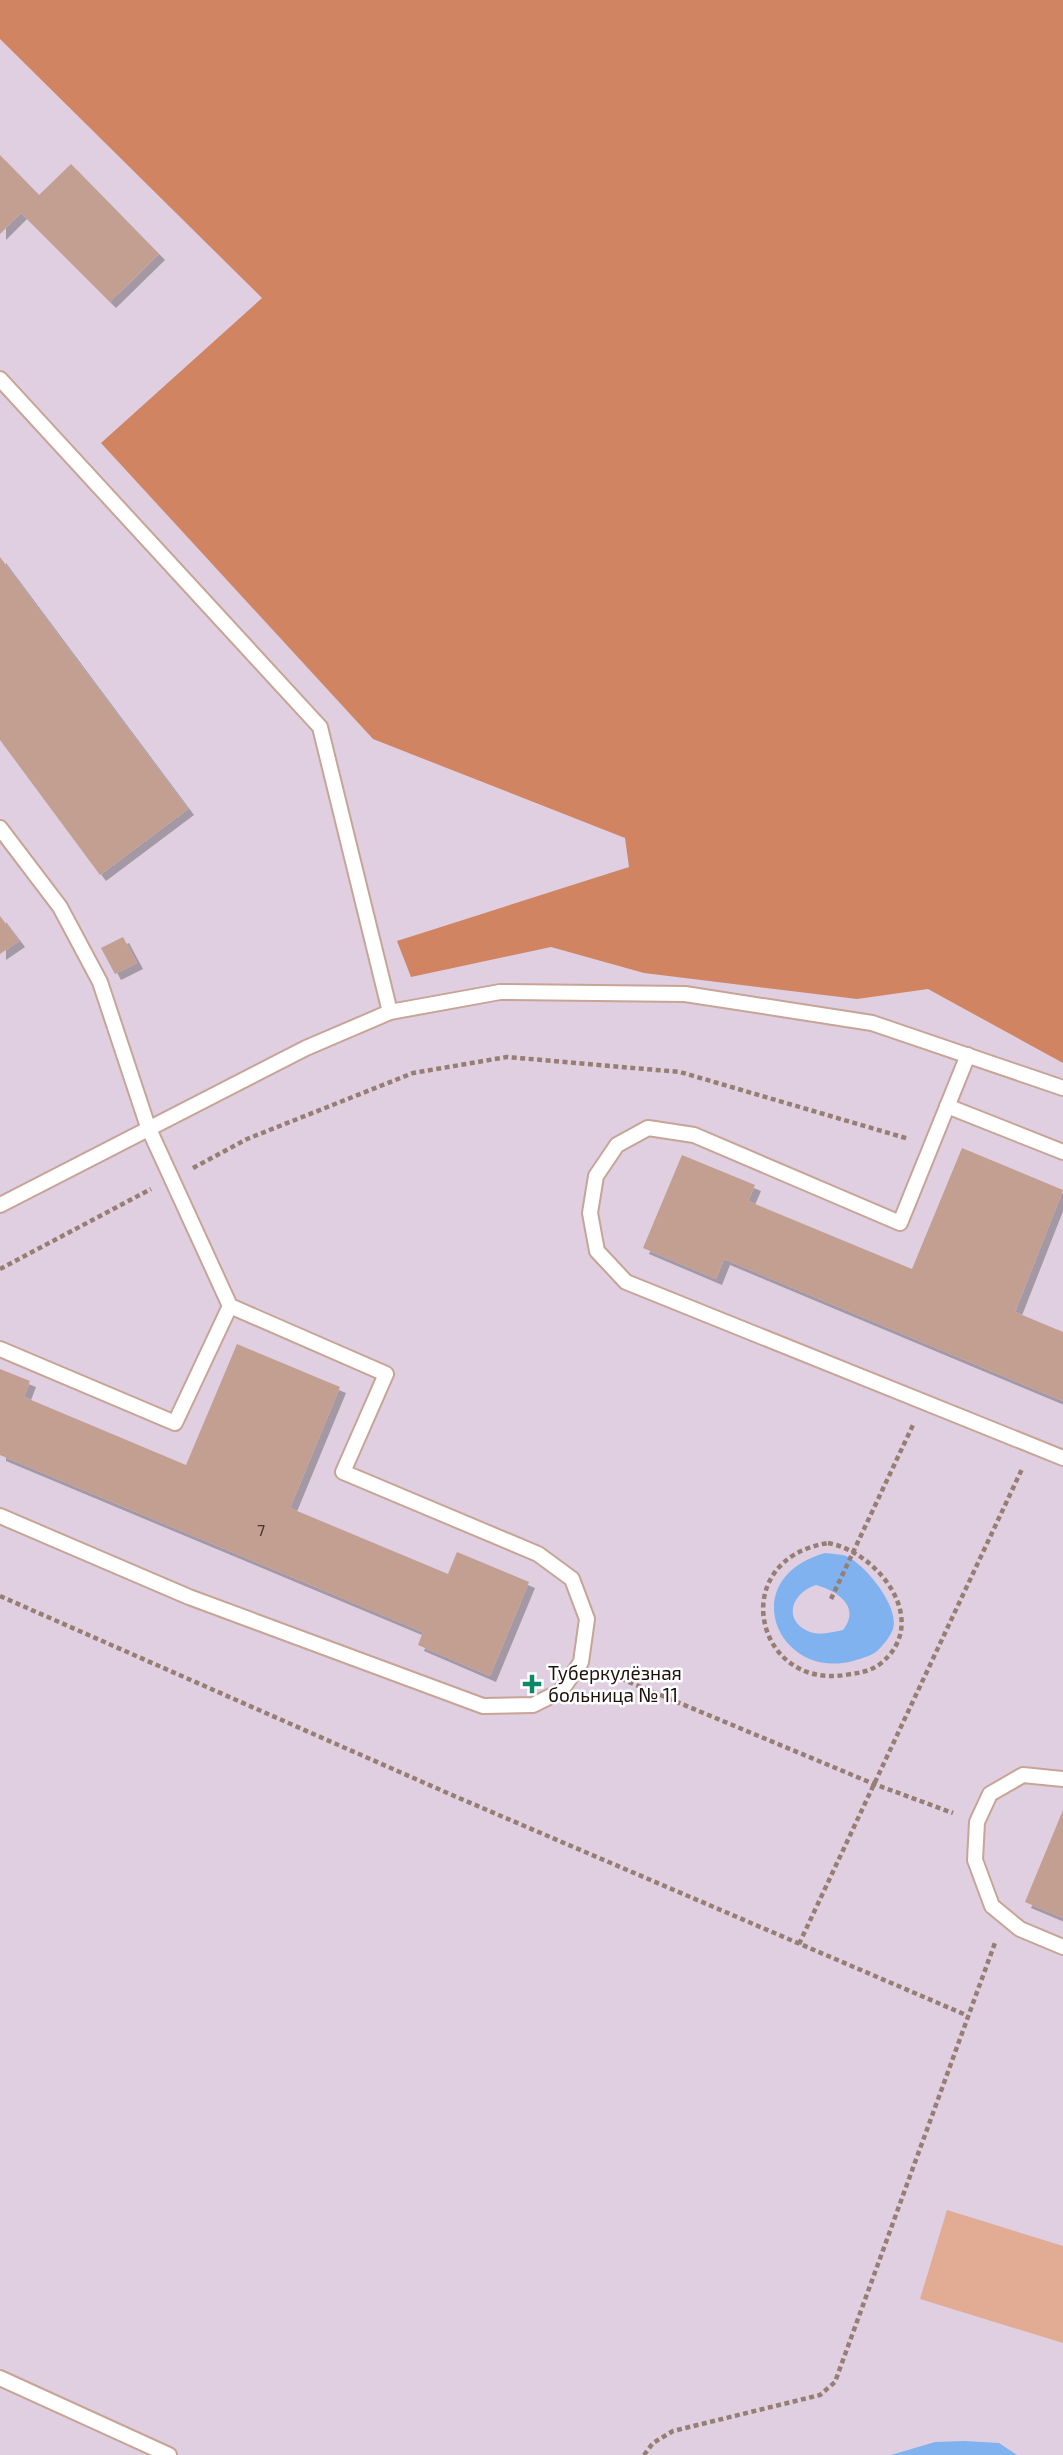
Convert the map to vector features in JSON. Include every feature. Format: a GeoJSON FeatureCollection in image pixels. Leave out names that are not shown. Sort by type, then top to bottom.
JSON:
{"type":"FeatureCollection","features":[{"type":"Feature","properties":{"kind":"lane"},"geometry":{"type":"LineString","coordinates":[[0,379],[320,727],[390,1012]]}},
{"type":"Feature","properties":{"kind":"lane"},"geometry":{"type":"LineString","coordinates":[[0,828],[60,907],[100,982],[148,1127],[230,1306],[386,1374],[343,1472],[538,1555],[572,1579],[587,1619],[581,1662],[561,1691],[533,1705],[483,1706],[189,1597],[0,1516]]}},
{"type":"Feature","properties":{"kind":"lane"},"geometry":{"type":"LineString","coordinates":[[0,1205],[306,1048],[390,1012],[500,992],[685,994],[872,1023],[1063,1088]]}},
{"type":"Feature","properties":{"kind":"lane"},"geometry":{"type":"LineString","coordinates":[[968,1055],[900,1223],[694,1135],[648,1128],[617,1144],[596,1176],[590,1213],[597,1251],[626,1282],[1063,1458]]}},
{"type":"Feature","properties":{"kind":"lane"},"geometry":{"type":"LineString","coordinates":[[947,1106],[1063,1152]]}},
{"type":"Feature","properties":{"kind":"lane"},"geometry":{"type":"LineString","coordinates":[[0,1349],[175,1423],[230,1306]]}},
{"type":"Feature","properties":{"kind":"lane"},"geometry":{"type":"LineString","coordinates":[[1063,1779],[1023,1775],[990,1794],[977,1822],[975,1860],[992,1906],[1020,1929],[1063,1947]]}},
{"type":"Feature","properties":{"kind":"lane"},"geometry":{"type":"LineString","coordinates":[[0,2378],[169,2455]]}},
{"type":"Feature","properties":{"kind":"path"},"geometry":{"type":"LineString","coordinates":[[0,1269],[247,1139],[413,1073],[508,1057],[680,1072],[931,1145]]}},
{"type":"Feature","properties":{"kind":"path"},"geometry":{"type":"LineString","coordinates":[[831,1599],[925,1402]]}},
{"type":"Feature","properties":{"kind":"path"},"geometry":{"type":"LineString","coordinates":[[799,1944],[1033,1446]]}},
{"type":"Feature","properties":{"kind":"path"},"geometry":{"type":"LineString","coordinates":[[828,1543],[853,1552],[872,1564],[890,1586],[902,1614],[898,1640],[884,1660],[874,1668],[862,1673],[820,1678],[793,1666],[777,1649],[766,1624],[764,1590],[779,1565],[803,1549],[828,1543]]}},
{"type":"Feature","properties":{"kind":"path"},"geometry":{"type":"LineString","coordinates":[[0,1597],[966,2015]]}},
{"type":"Feature","properties":{"kind":"path"},"geometry":{"type":"LineString","coordinates":[[581,1662],[874,1784],[977,1822]]}},
{"type":"Feature","properties":{"kind":"path"},"geometry":{"type":"LineString","coordinates":[[644,2455],[653,2443],[673,2431],[820,2395],[835,2382],[966,2015],[1005,1916]]}},
{"type":"Feature","properties":{"kind":"shaded area"},"geometry":{"type":"Polygon","coordinates":[[[0,0],[1063,0],[1063,1063],[928,989],[857,999],[644,973],[551,947],[411,977],[397,941],[629,867],[625,838],[373,739],[101,443],[262,298],[0,39],[0,0]]]}},
{"type":"Feature","properties":{"kind":"shaded area","name":"Туберкулёзная больница № 11"},"geometry":{"type":"Polygon","coordinates":[[[0,39],[263,298],[1063,892],[1063,2455],[0,2455],[0,39]]]}},
{"type":"Feature","properties":{"kind":"shaded area"},"geometry":{"type":"Polygon","coordinates":[[[947,2210],[1063,2246],[1063,2343],[920,2299],[947,2210]]]}},
{"type":"Feature","properties":{"kind":"water"},"geometry":{"type":"Polygon","coordinates":[[[825,1553],[846,1556],[871,1577],[886,1598],[894,1620],[891,1634],[878,1650],[853,1661],[827,1663],[804,1656],[787,1642],[777,1624],[774,1604],[780,1584],[797,1566],[825,1553]],[[816,1585],[807,1589],[796,1600],[793,1614],[796,1621],[801,1627],[814,1633],[843,1630],[848,1622],[848,1607],[832,1591],[816,1585]]]}},
{"type":"Feature","properties":{"kind":"water"},"geometry":{"type":"Polygon","coordinates":[[[935,2442],[999,2443],[1017,2455],[891,2455],[935,2442]]]}},
{"type":"Feature","properties":{"kind":"building"},"geometry":{"type":"Polygon","coordinates":[[[0,155],[39,195],[71,164],[159,254],[110,302],[21,213],[0,234],[0,155]]]}},
{"type":"Feature","properties":{"kind":"building"},"geometry":{"type":"Polygon","coordinates":[[[0,557],[188,809],[100,875],[0,740],[0,557]]]}},
{"type":"Feature","properties":{"kind":"building"},"geometry":{"type":"Polygon","coordinates":[[[0,916],[19,941],[0,954],[0,916]]]}},
{"type":"Feature","properties":{"kind":"building"},"geometry":{"type":"Polygon","coordinates":[[[123,937],[137,963],[115,974],[101,948],[123,937]]]}},
{"type":"Feature","properties":{"kind":"building"},"geometry":{"type":"Polygon","coordinates":[[[962,1148],[1063,1190],[1015,1312],[1063,1332],[1063,1401],[724,1259],[716,1279],[643,1248],[682,1155],[755,1185],[748,1201],[912,1269],[962,1148]]]}},
{"type":"Feature","properties":{"kind":"building"},"geometry":{"type":"Polygon","coordinates":[[[237,1344],[340,1387],[290,1508],[448,1574],[457,1552],[529,1582],[490,1676],[418,1645],[423,1632],[0,1455],[0,1369],[30,1381],[24,1397],[186,1465],[237,1344]]]}},
{"type":"Feature","properties":{"kind":"building"},"geometry":{"type":"Polygon","coordinates":[[[1063,1810],[1063,1918],[1025,1902],[1063,1810]]]}},
{"type":"Feature","properties":{"kind":"place","name":"Туберкулёзная больница № 11"},"geometry":{"type":"Point","coordinates":[532,1684]}}]}
